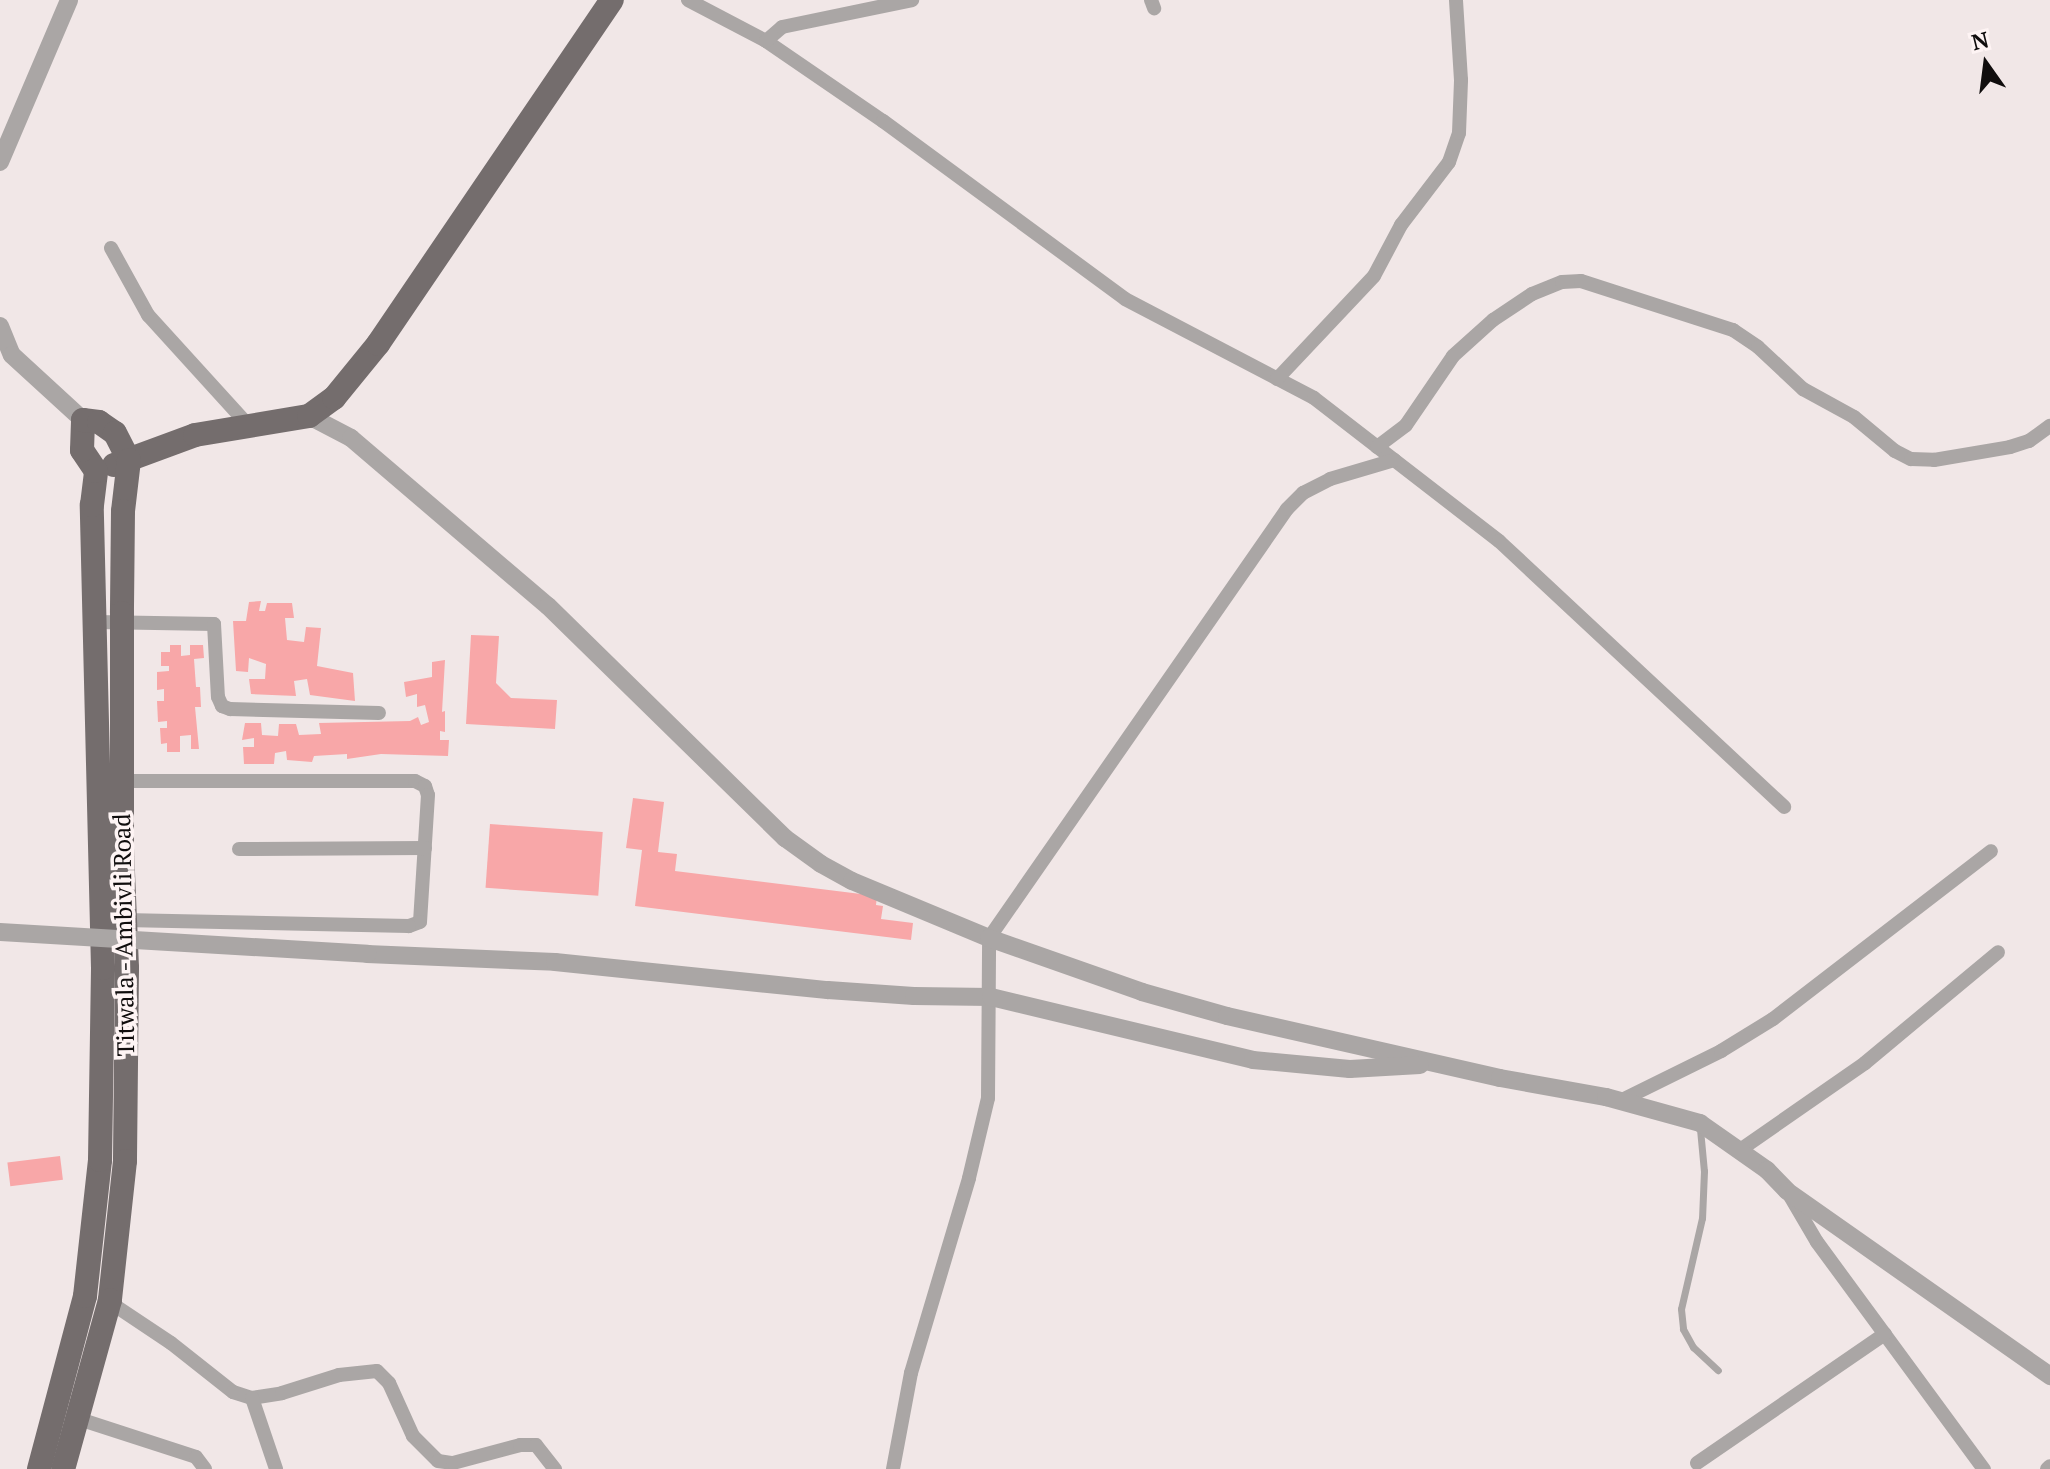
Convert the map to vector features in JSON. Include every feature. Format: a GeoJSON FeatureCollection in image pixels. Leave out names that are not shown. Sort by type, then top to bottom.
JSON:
{"type":"FeatureCollection","features":[{"type":"Feature","properties":{"kind":"main road"},"geometry":{"type":"LineString","coordinates":[[96,471],[195,435],[309,416],[334,398],[378,344],[612,0]]}},
{"type":"Feature","properties":{"kind":"main road"},"geometry":{"type":"LineString","coordinates":[[83,420],[99,422],[115,433],[129,460]]}},
{"type":"Feature","properties":{"kind":"main road","name":"Titwala - Ambivli Road"},"geometry":{"type":"LineString","coordinates":[[39,1469],[85,1296],[100,1160],[103,968],[92,505],[96,471],[82,450],[83,420]]}},
{"type":"Feature","properties":{"kind":"main road","name":"Titwala - Ambivli Road"},"geometry":{"type":"LineString","coordinates":[[63,1469],[110,1300],[125,1161],[127,968],[122,622],[123,511],[129,460]]}},
{"type":"Feature","properties":{"kind":"street"},"geometry":{"type":"LineString","coordinates":[[0,162],[69,0]]}},
{"type":"Feature","properties":{"kind":"street"},"geometry":{"type":"LineString","coordinates":[[688,0],[766,41],[883,121],[1125,299],[1314,398],[1499,541],[1784,807]]}},
{"type":"Feature","properties":{"kind":"street"},"geometry":{"type":"LineString","coordinates":[[766,41],[782,27],[912,0]]}},
{"type":"Feature","properties":{"kind":"street"},"geometry":{"type":"LineString","coordinates":[[1277,379],[1374,276],[1401,225],[1449,162],[1459,133],[1456,0]]}},
{"type":"Feature","properties":{"kind":"street"},"geometry":{"type":"LineString","coordinates":[[111,248],[148,315],[250,427]]}},
{"type":"Feature","properties":{"kind":"street"},"geometry":{"type":"LineString","coordinates":[[1377,447],[1406,425],[1453,356],[1493,320],[1532,294],[1562,282],[1581,281],[1733,330],[1758,347],[1803,389],[1854,417],[1895,451],[1911,459],[1934,460],[2010,447],[2029,441],[2050,426]]}},
{"type":"Feature","properties":{"kind":"street"},"geometry":{"type":"LineString","coordinates":[[0,326],[12,355],[83,420]]}},
{"type":"Feature","properties":{"kind":"street"},"geometry":{"type":"LineString","coordinates":[[309,416],[351,438],[548,606],[785,838],[852,881],[989,938],[1142,992],[1227,1016],[1620,1101],[1700,1123],[1740,1150],[1787,1191],[2050,1376]]}},
{"type":"Feature","properties":{"kind":"street"},"geometry":{"type":"LineString","coordinates":[[893,1469],[911,1373],[969,1178],[988,1098],[989,938],[1287,509],[1303,493],[1330,479],[1394,460]]}},
{"type":"Feature","properties":{"kind":"street"},"geometry":{"type":"LineString","coordinates":[[96,622],[214,624],[218,697],[222,706],[230,709],[379,713]]}},
{"type":"Feature","properties":{"kind":"street"},"geometry":{"type":"LineString","coordinates":[[123,781],[415,781],[425,786],[428,795],[420,922],[409,926],[124,920]]}},
{"type":"Feature","properties":{"kind":"street"},"geometry":{"type":"LineString","coordinates":[[239,849],[425,848]]}},
{"type":"Feature","properties":{"kind":"street"},"geometry":{"type":"LineString","coordinates":[[1620,1101],[1721,1051],[1773,1019],[1991,851]]}},
{"type":"Feature","properties":{"kind":"street"},"geometry":{"type":"LineString","coordinates":[[0,932],[555,962],[914,996],[991,997],[1253,1060],[1350,1069],[1443,1064]]}},
{"type":"Feature","properties":{"kind":"street"},"geometry":{"type":"LineString","coordinates":[[1740,1150],[1865,1063],[1998,952]]}},
{"type":"Feature","properties":{"kind":"street"},"geometry":{"type":"LineString","coordinates":[[1787,1191],[1817,1242],[1984,1469]]}},
{"type":"Feature","properties":{"kind":"street"},"geometry":{"type":"LineString","coordinates":[[85,1296],[110,1300],[233,1392],[252,1398],[282,1393],[339,1375],[377,1371],[389,1383],[413,1436],[438,1461],[453,1463],[520,1445],[536,1445],[555,1469]]}},
{"type":"Feature","properties":{"kind":"street"},"geometry":{"type":"LineString","coordinates":[[1697,1463],[1885,1334]]}},
{"type":"Feature","properties":{"kind":"street"},"geometry":{"type":"LineString","coordinates":[[252,1398],[276,1469]]}},
{"type":"Feature","properties":{"kind":"street"},"geometry":{"type":"LineString","coordinates":[[76,1418],[196,1457],[205,1469]]}},
{"type":"Feature","properties":{"kind":"lane"},"geometry":{"type":"LineString","coordinates":[[1700,1123],[1704,1171],[1702,1218],[1681,1309],[1683,1329],[1693,1347],[1718,1370]]}},
{"type":"Feature","properties":{"kind":"building"},"geometry":{"type":"Polygon","coordinates":[[[261,601],[259,611],[265,611],[267,603],[292,603],[294,618],[285,618],[287,640],[304,642],[306,627],[321,628],[317,666],[353,673],[355,701],[310,695],[307,679],[294,681],[296,696],[251,694],[249,679],[265,679],[266,664],[249,658],[248,672],[236,671],[233,621],[246,621],[249,602],[261,601]]]}},
{"type":"Feature","properties":{"kind":"building"},"geometry":{"type":"Polygon","coordinates":[[[471,635],[499,636],[496,683],[511,698],[557,700],[555,729],[466,724],[471,635]]]}},
{"type":"Feature","properties":{"kind":"building"},"geometry":{"type":"Polygon","coordinates":[[[170,645],[181,645],[181,656],[190,655],[190,645],[203,645],[204,658],[194,659],[196,687],[200,687],[201,707],[195,707],[199,749],[191,749],[191,735],[180,736],[180,752],[167,752],[167,743],[161,744],[160,728],[167,728],[167,721],[158,722],[157,701],[164,701],[164,689],[157,690],[157,672],[169,671],[169,666],[161,666],[161,652],[170,652],[170,645]]]}},
{"type":"Feature","properties":{"kind":"building"},"geometry":{"type":"Polygon","coordinates":[[[445,660],[442,712],[445,711],[445,732],[440,731],[440,740],[449,740],[448,756],[381,754],[347,759],[347,754],[314,756],[312,762],[287,760],[286,751],[275,753],[274,764],[244,764],[243,747],[254,747],[254,738],[242,740],[245,723],[261,723],[262,735],[278,736],[279,724],[296,724],[299,735],[321,734],[319,723],[410,721],[418,717],[421,725],[429,722],[425,705],[417,707],[417,694],[406,697],[404,682],[432,677],[432,662],[445,660]]]}},
{"type":"Feature","properties":{"kind":"building"},"geometry":{"type":"Polygon","coordinates":[[[633,798],[664,802],[658,852],[677,854],[675,871],[877,896],[876,905],[883,906],[881,919],[913,923],[911,940],[635,906],[642,850],[626,848],[633,798]]]}},
{"type":"Feature","properties":{"kind":"building"},"geometry":{"type":"Polygon","coordinates":[[[490,824],[603,832],[598,896],[486,888],[490,824]]]}},
{"type":"Feature","properties":{"kind":"building"},"geometry":{"type":"Polygon","coordinates":[[[60,1156],[63,1180],[10,1186],[7,1162],[60,1156]]]}}]}
